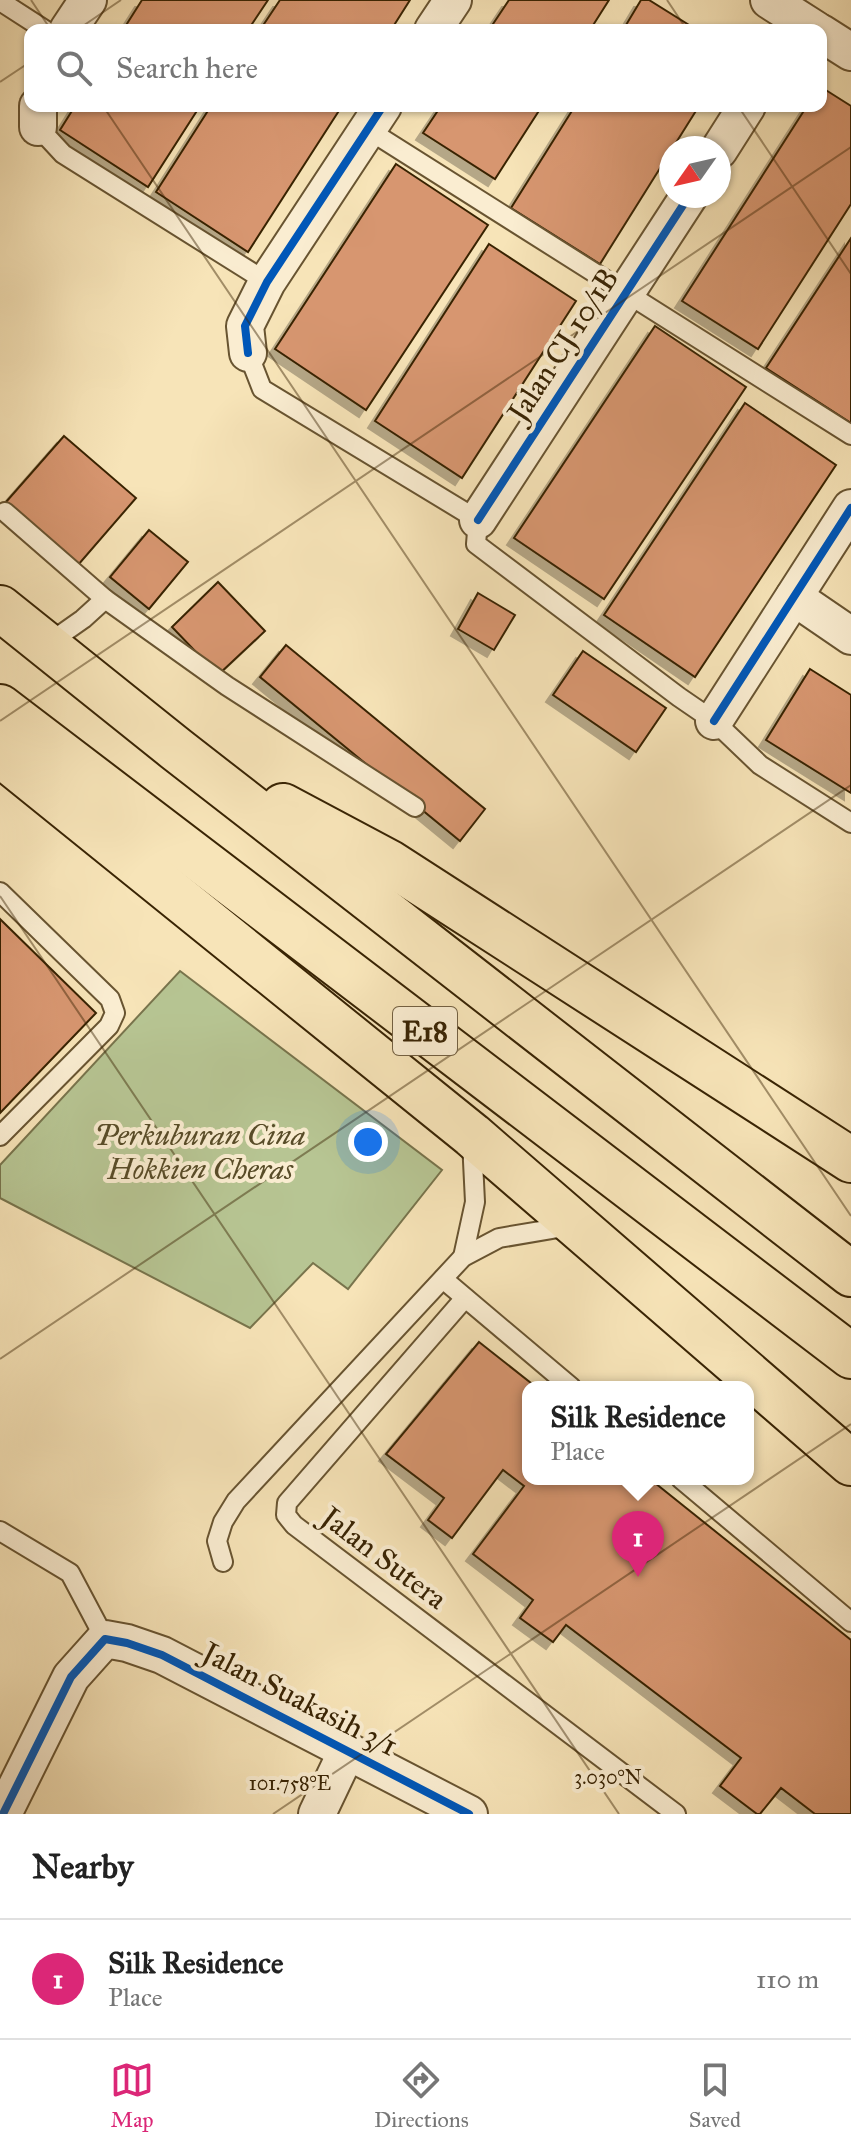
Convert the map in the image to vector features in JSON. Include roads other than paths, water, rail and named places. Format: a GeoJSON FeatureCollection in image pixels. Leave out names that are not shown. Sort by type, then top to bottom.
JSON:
{"type":"FeatureCollection","features":[{"type":"Feature","properties":{"kind":"highway","name":"E18"},"geometry":{"type":"LineString","coordinates":[[0,608],[176,749],[851,1274]]}},
{"type":"Feature","properties":{"kind":"highway","name":"E18"},"geometry":{"type":"LineString","coordinates":[[0,707],[851,1356]]}},
{"type":"Feature","properties":{"kind":"highway"},"geometry":{"type":"LineString","coordinates":[[176,749],[390,863],[851,1160]]}},
{"type":"Feature","properties":{"kind":"highway"},"geometry":{"type":"LineString","coordinates":[[0,754],[472,1135],[851,1463]]}},
{"type":"Feature","properties":{"kind":"street"},"geometry":{"type":"LineString","coordinates":[[72,24],[88,0]]}},
{"type":"Feature","properties":{"kind":"street"},"geometry":{"type":"LineString","coordinates":[[437,24],[453,0]]}},
{"type":"Feature","properties":{"kind":"street"},"geometry":{"type":"LineString","coordinates":[[769,0],[802,24]]}},
{"type":"Feature","properties":{"kind":"street"},"geometry":{"type":"LineString","coordinates":[[827,39],[851,52]]}},
{"type":"Feature","properties":{"kind":"street"},"geometry":{"type":"LineString","coordinates":[[728,136],[743,112]]}},
{"type":"Feature","properties":{"kind":"street"},"geometry":{"type":"LineString","coordinates":[[248,353],[245,326],[267,282],[375,118]]}},
{"type":"Feature","properties":{"kind":"street","name":"Jalan CJ 10/1B"},"geometry":{"type":"LineString","coordinates":[[478,520],[681,208]]}},
{"type":"Feature","properties":{"kind":"street"},"geometry":{"type":"LineString","coordinates":[[714,721],[851,508]]}},
{"type":"Feature","properties":{"kind":"street"},"geometry":{"type":"LineString","coordinates":[[794,597],[851,636]]}},
{"type":"Feature","properties":{"kind":"street"},"geometry":{"type":"LineString","coordinates":[[3,1814],[71,1677],[105,1639]]}},
{"type":"Feature","properties":{"kind":"street","name":"Jalan Suakasih 3/1"},"geometry":{"type":"LineString","coordinates":[[105,1639],[162,1655],[469,1814]]}},
{"type":"Feature","properties":{"kind":"street"},"geometry":{"type":"LineString","coordinates":[[317,1814],[347,1751]]}},
{"type":"Feature","properties":{"kind":"lane"},"geometry":{"type":"LineString","coordinates":[[0,1],[36,24]]}},
{"type":"Feature","properties":{"kind":"lane"},"geometry":{"type":"LineString","coordinates":[[38,116],[63,154],[267,282]]}},
{"type":"Feature","properties":{"kind":"lane"},"geometry":{"type":"LineString","coordinates":[[375,118],[627,292],[851,435]]}},
{"type":"Feature","properties":{"kind":"lane"},"geometry":{"type":"LineString","coordinates":[[248,353],[262,389],[478,520],[476,544],[714,721],[760,765],[851,823]]}},
{"type":"Feature","properties":{"kind":"lane"},"geometry":{"type":"LineString","coordinates":[[5,512],[105,599],[227,686],[415,807]]}},
{"type":"Feature","properties":{"kind":"lane"},"geometry":{"type":"LineString","coordinates":[[46,645],[105,599]]}},
{"type":"Feature","properties":{"kind":"lane"},"geometry":{"type":"LineString","coordinates":[[0,892],[110,999],[115,1013],[109,1026],[0,1136]]}},
{"type":"Feature","properties":{"kind":"lane"},"geometry":{"type":"LineString","coordinates":[[463,1257],[475,1202],[472,1135]]}},
{"type":"Feature","properties":{"kind":"lane"},"geometry":{"type":"LineString","coordinates":[[223,1562],[217,1541],[223,1522],[236,1501],[463,1257],[499,1238],[577,1225]]}},
{"type":"Feature","properties":{"kind":"lane"},"geometry":{"type":"LineString","coordinates":[[443,1279],[564,1381]]}},
{"type":"Feature","properties":{"kind":"lane","name":"Jalan Sutera"},"geometry":{"type":"LineString","coordinates":[[465,1298],[287,1503],[286,1515],[294,1525],[676,1814]]}},
{"type":"Feature","properties":{"kind":"lane"},"geometry":{"type":"LineString","coordinates":[[688,1485],[851,1622]]}},
{"type":"Feature","properties":{"kind":"lane"},"geometry":{"type":"LineString","coordinates":[[0,1531],[70,1573],[105,1639]]}},
{"type":"Feature","properties":{"kind":"place","name":"Silk Residence"},"geometry":{"type":"Point","coordinates":[638,1577]}},
{"type":"Feature","properties":{"kind":"park label","name":"Perkuburan Cina Hokkien Cheras"},"geometry":{"type":"Point","coordinates":[200,1152]}}]}
